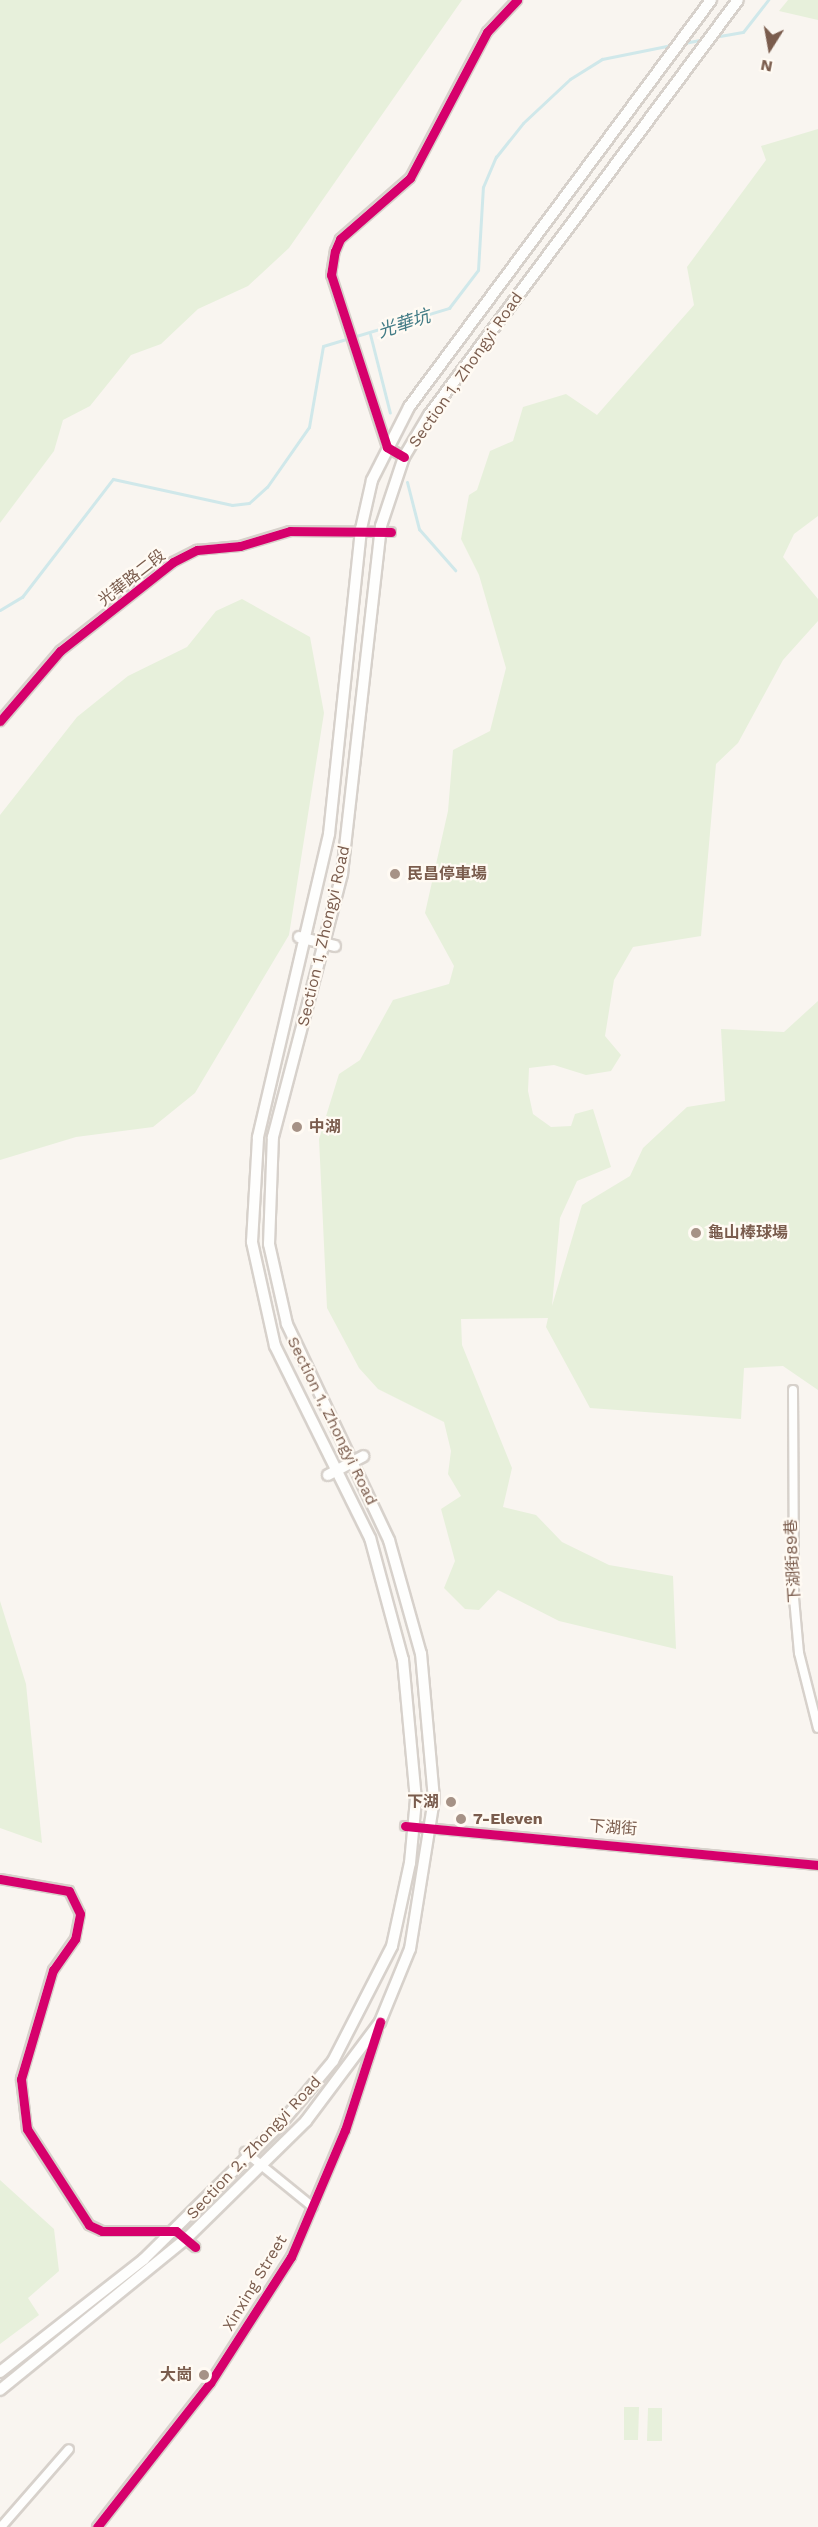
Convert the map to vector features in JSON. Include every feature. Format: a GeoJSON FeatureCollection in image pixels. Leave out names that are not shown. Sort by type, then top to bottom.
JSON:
{"type":"FeatureCollection","features":[{"type":"Feature","properties":{"kind":"main road","name":"Section 1, Zhongyi Road"},"geometry":{"type":"LineString","coordinates":[[410,1949],[432,1829],[434,1755],[421,1653],[402,1574],[351,1462],[294,1348],[269,1244],[273,1137],[330,945],[354,792],[386,532],[404,457],[429,415],[738,0]]}},
{"type":"Feature","properties":{"kind":"main road","name":"Section 1, Zhongyi Road"},"geometry":{"type":"LineString","coordinates":[[410,1826],[413,1734],[393,1612],[370,1538],[332,1472],[275,1346],[252,1242],[258,1137],[333,807],[361,529],[387,447],[409,407],[710,2]]}},
{"type":"Feature","properties":{"kind":"main road"},"geometry":{"type":"LineString","coordinates":[[303,938],[330,945]]}},
{"type":"Feature","properties":{"kind":"main road"},"geometry":{"type":"LineString","coordinates":[[332,1472],[363,1456]]}},
{"type":"Feature","properties":{"kind":"main road","name":"Section 2, Zhongyi Road"},"geometry":{"type":"LineString","coordinates":[[0,2372],[176,2231],[326,2071],[367,2005],[392,1946],[410,1863],[410,1826]]}},
{"type":"Feature","properties":{"kind":"main road","name":"Section 2, Zhongyi Road"},"geometry":{"type":"LineString","coordinates":[[0,2390],[190,2243],[261,2168],[329,2093],[380,2022],[410,1949]]}},
{"type":"Feature","properties":{"kind":"street"},"geometry":{"type":"LineString","coordinates":[[404,457],[387,447],[359,347],[332,275],[340,239],[410,178],[488,32],[517,0]]}},
{"type":"Feature","properties":{"kind":"street","name":"光華路二段"},"geometry":{"type":"LineString","coordinates":[[0,721],[60,651],[173,562],[197,550],[240,546],[290,531],[335,536],[361,529],[386,532]]}},
{"type":"Feature","properties":{"kind":"street","name":"下湖街89巷"},"geometry":{"type":"LineString","coordinates":[[793,1390],[794,1599],[799,1653],[818,1728]]}},
{"type":"Feature","properties":{"kind":"street","name":"下湖街"},"geometry":{"type":"LineString","coordinates":[[410,1826],[620,1842],[818,1865]]}},
{"type":"Feature","properties":{"kind":"street"},"geometry":{"type":"LineString","coordinates":[[0,1879],[69,1891],[80,1914],[75,1939],[52,1970],[21,2079],[27,2129],[96,2230],[176,2231],[190,2243]]}},
{"type":"Feature","properties":{"kind":"street","name":"Xinxing Street"},"geometry":{"type":"LineString","coordinates":[[97,2527],[210,2383],[291,2257],[314,2207],[380,2022]]}},
{"type":"Feature","properties":{"kind":"street"},"geometry":{"type":"LineString","coordinates":[[247,2155],[314,2207]]}},
{"type":"Feature","properties":{"kind":"street"},"geometry":{"type":"LineString","coordinates":[[1,2527],[69,2449]]}},
{"type":"Feature","properties":{"kind":"green space"},"geometry":{"type":"Polygon","coordinates":[[[0,0],[462,0],[289,248],[248,286],[198,309],[161,344],[131,355],[90,406],[63,420],[54,451],[0,523],[0,0]]]}},
{"type":"Feature","properties":{"kind":"green space"},"geometry":{"type":"Polygon","coordinates":[[[788,0],[818,0],[818,20],[779,11],[788,0]]]}},
{"type":"Feature","properties":{"kind":"green space"},"geometry":{"type":"Polygon","coordinates":[[[818,129],[818,516],[794,534],[783,557],[818,599],[818,621],[783,660],[738,743],[716,764],[701,936],[633,947],[614,980],[605,1036],[621,1055],[611,1071],[586,1075],[554,1065],[529,1068],[528,1091],[533,1114],[551,1127],[571,1126],[575,1114],[593,1109],[611,1167],[577,1181],[560,1218],[552,1306],[582,1205],[630,1176],[643,1148],[687,1107],[725,1101],[721,1029],[784,1032],[818,1001],[818,1390],[783,1366],[744,1368],[741,1419],[590,1408],[546,1327],[548,1318],[461,1319],[462,1345],[512,1468],[503,1507],[536,1515],[562,1542],[609,1565],[673,1576],[676,1649],[559,1621],[498,1590],[479,1610],[465,1609],[444,1588],[455,1561],[441,1509],[461,1496],[448,1474],[451,1451],[444,1422],[378,1389],[359,1368],[327,1308],[319,1139],[339,1074],[360,1060],[393,1000],[449,984],[454,966],[425,913],[448,811],[453,750],[490,731],[506,668],[479,575],[461,539],[469,495],[477,490],[490,451],[513,441],[523,407],[566,394],[597,415],[694,305],[687,267],[766,160],[761,146],[818,129]]]}},
{"type":"Feature","properties":{"kind":"green space"},"geometry":{"type":"Polygon","coordinates":[[[242,599],[310,637],[324,713],[289,935],[195,1093],[153,1127],[76,1137],[0,1160],[0,815],[77,717],[128,676],[187,647],[216,611],[242,599]]]}},
{"type":"Feature","properties":{"kind":"green space"},"geometry":{"type":"Polygon","coordinates":[[[0,1601],[26,1684],[42,1843],[0,1828],[0,1601]]]}},
{"type":"Feature","properties":{"kind":"green space"},"geometry":{"type":"Polygon","coordinates":[[[0,2180],[54,2229],[59,2271],[28,2298],[39,2315],[0,2344],[0,2180]]]}},
{"type":"Feature","properties":{"kind":"green space"},"geometry":{"type":"Polygon","coordinates":[[[624,2407],[639,2407],[638,2440],[624,2440],[624,2407]]]}},
{"type":"Feature","properties":{"kind":"green space"},"geometry":{"type":"Polygon","coordinates":[[[648,2408],[662,2408],[662,2441],[647,2441],[648,2408]]]}},
{"type":"Feature","properties":{"kind":"waterway","name":"光華坑"},"geometry":{"type":"LineString","coordinates":[[714,37],[743,32],[768,0]]}},
{"type":"Feature","properties":{"kind":"waterway","name":"光華坑"},"geometry":{"type":"LineString","coordinates":[[684,43],[704,39]]}},
{"type":"Feature","properties":{"kind":"waterway","name":"光華坑"},"geometry":{"type":"LineString","coordinates":[[0,610],[22,597],[113,479],[232,505],[249,503],[267,487],[309,427],[323,346],[449,308],[478,270],[483,187],[496,157],[523,123],[570,79],[602,59],[672,45]]}},
{"type":"Feature","properties":{"kind":"waterway"},"geometry":{"type":"LineString","coordinates":[[370,334],[390,413]]}},
{"type":"Feature","properties":{"kind":"waterway"},"geometry":{"type":"LineString","coordinates":[[407,482],[419,529],[455,570]]}},
{"type":"Feature","properties":{"kind":"cycle path"},"geometry":{"type":"LineString","coordinates":[[404,457],[387,447],[331,275],[335,251],[340,239],[410,178],[487,32],[517,0]]}},
{"type":"Feature","properties":{"kind":"cycle path"},"geometry":{"type":"LineString","coordinates":[[0,721],[60,651],[173,562],[197,550],[240,546],[290,531],[391,532]]}},
{"type":"Feature","properties":{"kind":"cycle path"},"geometry":{"type":"LineString","coordinates":[[405,1826],[818,1865]]}},
{"type":"Feature","properties":{"kind":"cycle path"},"geometry":{"type":"LineString","coordinates":[[0,1879],[69,1891],[80,1914],[75,1939],[53,1970],[21,2079],[27,2129],[89,2225],[102,2231],[176,2231],[195,2247]]}},
{"type":"Feature","properties":{"kind":"cycle path"},"geometry":{"type":"LineString","coordinates":[[97,2527],[210,2383],[291,2257],[345,2130],[380,2022]]}},
{"type":"Feature","properties":{"kind":"place","name":"民昌停車場"},"geometry":{"type":"Point","coordinates":[395,874]}},
{"type":"Feature","properties":{"kind":"place","name":"中湖"},"geometry":{"type":"Point","coordinates":[297,1127]}},
{"type":"Feature","properties":{"kind":"place","name":"龜山棒球場"},"geometry":{"type":"Point","coordinates":[696,1233]}},
{"type":"Feature","properties":{"kind":"place","name":"下湖"},"geometry":{"type":"Point","coordinates":[451,1802]}},
{"type":"Feature","properties":{"kind":"place","name":"7-Eleven"},"geometry":{"type":"Point","coordinates":[461,1819]}},
{"type":"Feature","properties":{"kind":"place","name":"大崗"},"geometry":{"type":"Point","coordinates":[204,2375]}}]}
